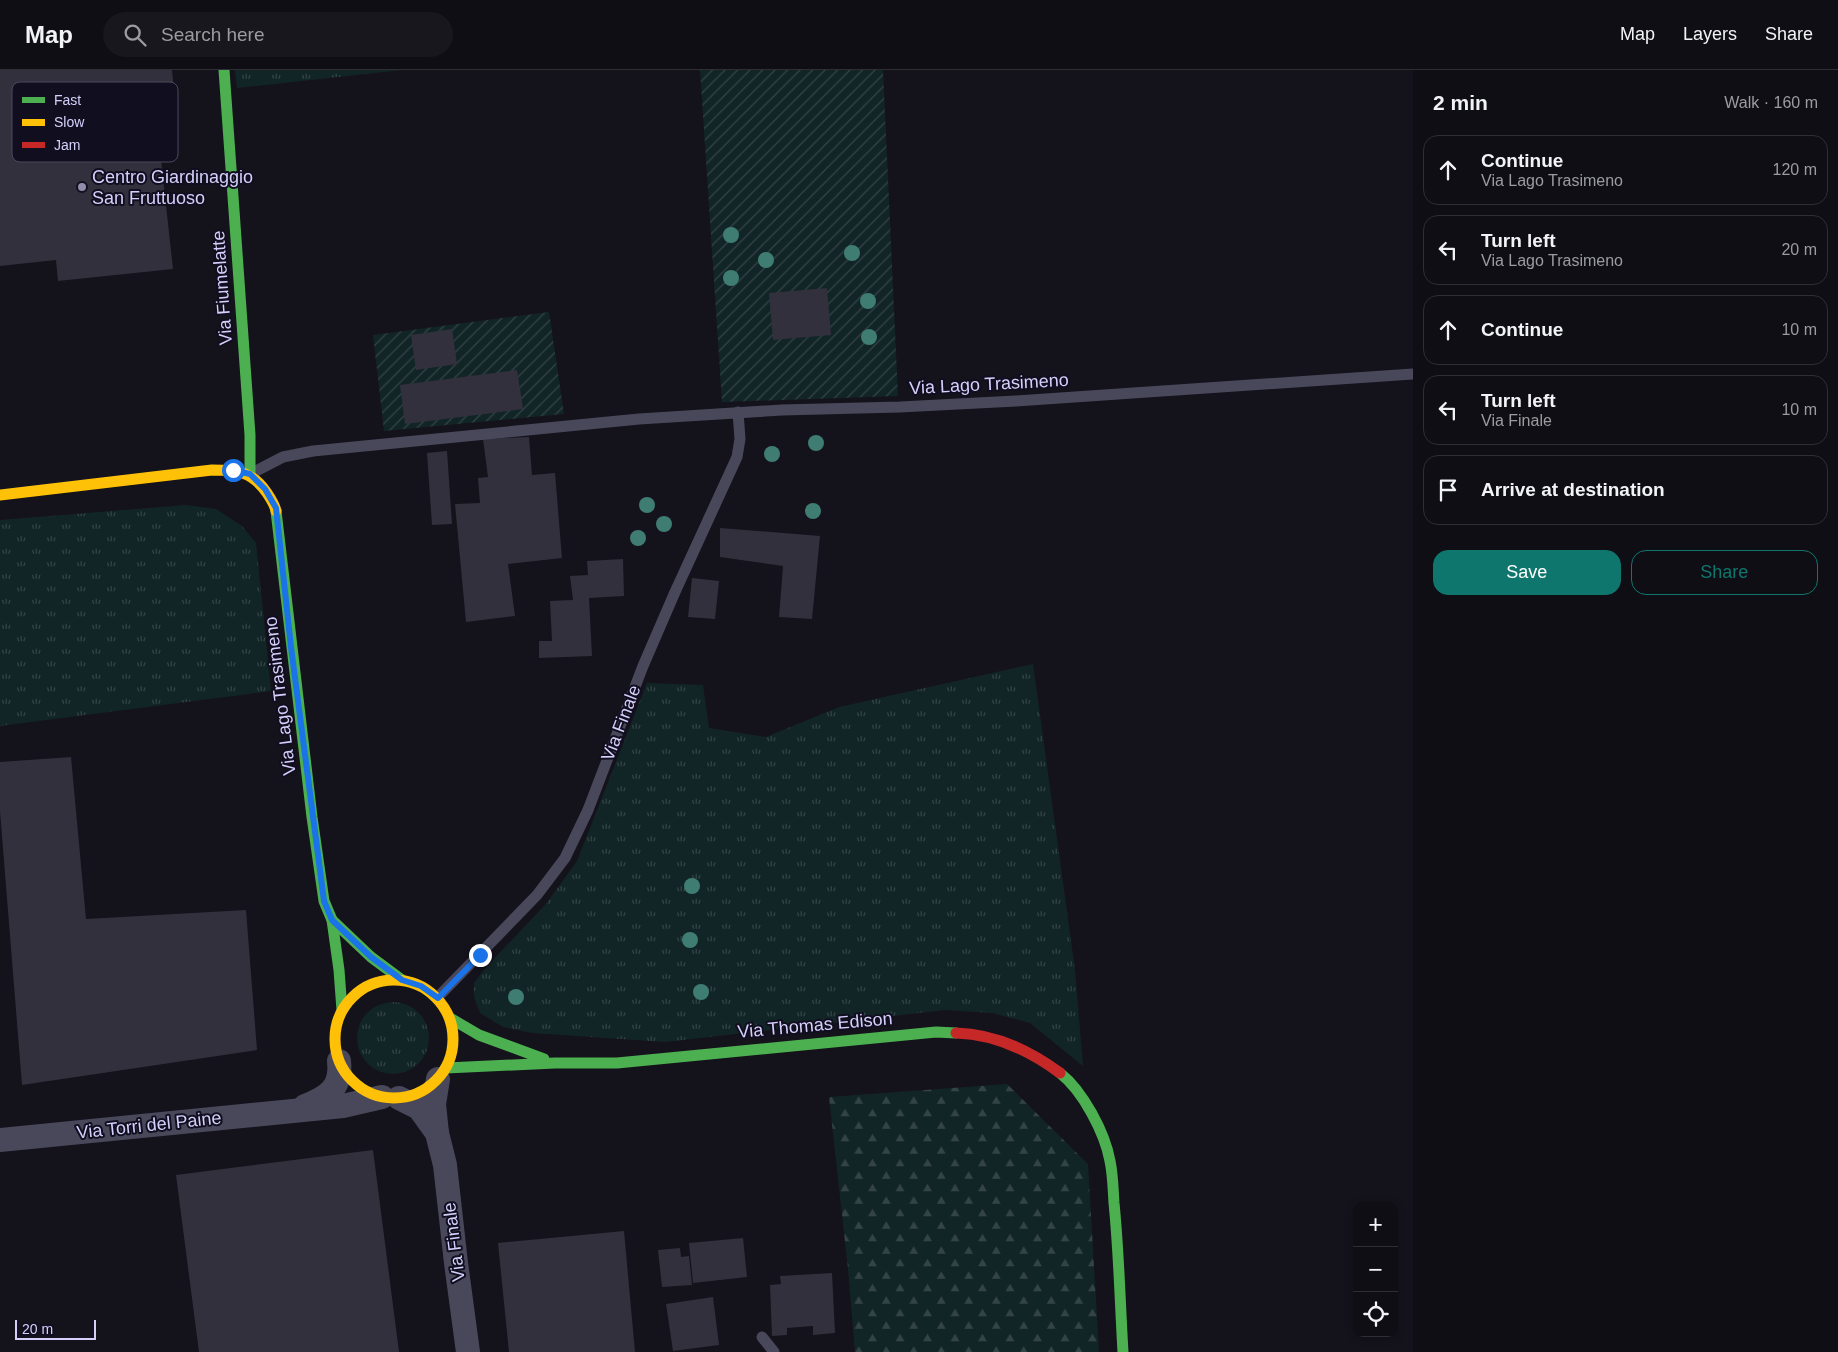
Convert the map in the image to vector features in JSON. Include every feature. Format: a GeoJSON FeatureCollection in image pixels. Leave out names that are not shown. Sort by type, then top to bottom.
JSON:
{"type":"FeatureCollection","features":[{"type":"Feature","properties":{"kind":"street","name":"Via Fiumelatte"},"geometry":{"type":"LineString","coordinates":[[224,70],[250,435],[250,474]]}},
{"type":"Feature","properties":{"kind":"street"},"geometry":{"type":"LineString","coordinates":[[0,494],[212,470],[233,470],[250,474]]}},
{"type":"Feature","properties":{"kind":"street","name":"Via Lago Trasimeno"},"geometry":{"type":"LineString","coordinates":[[250,474],[265,489],[276,508],[312,817],[324,901],[332,920],[342,1010]]}},
{"type":"Feature","properties":{"kind":"street","name":"Via Lago Trasimeno"},"geometry":{"type":"LineString","coordinates":[[332,920],[371,957],[402,980]]}},
{"type":"Feature","properties":{"kind":"street"},"geometry":{"type":"LineString","coordinates":[[384,980],[402,980],[421,986],[438,998],[450,1018],[454,1035],[452,1052],[442,1073],[420,1091],[390,1097],[364,1089],[349,1077],[339,1061],[335,1044],[336,1026],[342,1010],[353,996],[367,986],[384,980]]}},
{"type":"Feature","properties":{"kind":"street","name":"Via Thomas Edison"},"geometry":{"type":"LineString","coordinates":[[450,1018],[479,1035],[555,1063]]}},
{"type":"Feature","properties":{"kind":"street","name":"Via Thomas Edison"},"geometry":{"type":"LineString","coordinates":[[442,1073],[555,1063],[617,1063],[945,1032],[974,1033],[999,1040],[1039,1058],[1067,1078],[1095,1119],[1110,1160],[1116,1221],[1122,1352]]}},
{"type":"Feature","properties":{"kind":"street","name":"Via Torri del Paine"},"geometry":{"type":"LineString","coordinates":[[298,1110],[316,1102],[336,1087],[341,1075],[339,1061]]}},
{"type":"Feature","properties":{"kind":"street","name":"Via Finale"},"geometry":{"type":"LineString","coordinates":[[442,1073],[434,1104],[437,1133],[445,1165],[468,1352]]}},
{"type":"Feature","properties":{"kind":"street","name":"Via Torri del Paine"},"geometry":{"type":"LineString","coordinates":[[0,1140],[344,1106],[390,1097]]}},
{"type":"Feature","properties":{"kind":"street","name":"Via Finale"},"geometry":{"type":"LineString","coordinates":[[390,1097],[419,1108],[437,1133]]}},
{"type":"Feature","properties":{"kind":"lane","name":"Via Lago Trasimeno"},"geometry":{"type":"LineString","coordinates":[[250,474],[283,457],[313,451],[567,424],[738,412],[900,407],[1006,401],[1413,374]]}},
{"type":"Feature","properties":{"kind":"lane","name":"Via Finale"},"geometry":{"type":"LineString","coordinates":[[438,998],[536,896],[565,858],[588,810],[650,649],[737,457],[740,448],[738,412]]}},
{"type":"Feature","properties":{"kind":"lane"},"geometry":{"type":"LineString","coordinates":[[762,1337],[774,1352]]}},
{"type":"Feature","properties":{"kind":"green space"},"geometry":{"type":"Polygon","coordinates":[[[235,70],[402,70],[237,88],[235,70]]]}},
{"type":"Feature","properties":{"kind":"green space"},"geometry":{"type":"Polygon","coordinates":[[[700,70],[883,70],[898,396],[722,402],[700,70]]]}},
{"type":"Feature","properties":{"kind":"green space"},"geometry":{"type":"Polygon","coordinates":[[[549,312],[564,414],[384,431],[373,335],[549,312]]]}},
{"type":"Feature","properties":{"kind":"green space"},"geometry":{"type":"Polygon","coordinates":[[[186,505],[216,509],[242,526],[256,543],[271,691],[0,726],[0,520],[186,505]]]}},
{"type":"Feature","properties":{"kind":"green space"},"geometry":{"type":"Polygon","coordinates":[[[1033,664],[1075,970],[1083,1066],[1030,1023],[992,1013],[945,1010],[665,1042],[532,1033],[503,1027],[480,1013],[474,997],[474,983],[487,966],[546,904],[577,861],[647,683],[703,685],[709,728],[766,737],[839,707],[1033,664]]]}},
{"type":"Feature","properties":{"kind":"green space"},"geometry":{"type":"Polygon","coordinates":[[[393,1002],[413,1008],[423,1018],[429,1038],[423,1058],[413,1068],[393,1074],[373,1068],[363,1058],[357,1038],[363,1018],[373,1008],[393,1002]]]}},
{"type":"Feature","properties":{"kind":"green space"},"geometry":{"type":"Polygon","coordinates":[[[1007,1084],[1088,1164],[1099,1352],[855,1352],[829,1097],[1007,1084]]]}},
{"type":"Feature","properties":{"kind":"building","name":"Centro Giardinaggio San Fruttuoso"},"geometry":{"type":"Polygon","coordinates":[[[0,70],[172,70],[173,82],[12,82],[12,162],[161,162],[173,269],[58,281],[56,260],[0,266],[0,70]]]}},
{"type":"Feature","properties":{"kind":"building"},"geometry":{"type":"Polygon","coordinates":[[[827,288],[831,335],[773,340],[769,293],[827,288]]]}},
{"type":"Feature","properties":{"kind":"building"},"geometry":{"type":"Polygon","coordinates":[[[452,329],[457,364],[416,370],[411,335],[452,329]]]}},
{"type":"Feature","properties":{"kind":"building"},"geometry":{"type":"Polygon","coordinates":[[[517,370],[523,409],[405,424],[400,385],[517,370]]]}},
{"type":"Feature","properties":{"kind":"building"},"geometry":{"type":"Polygon","coordinates":[[[529,437],[532,475],[555,473],[562,558],[508,564],[515,616],[466,622],[455,504],[480,503],[478,478],[488,477],[483,439],[529,437]]]}},
{"type":"Feature","properties":{"kind":"building"},"geometry":{"type":"Polygon","coordinates":[[[447,451],[452,524],[432,525],[427,453],[447,451]]]}},
{"type":"Feature","properties":{"kind":"building"},"geometry":{"type":"Polygon","coordinates":[[[720,528],[820,536],[812,619],[779,617],[783,566],[720,557],[720,528]]]}},
{"type":"Feature","properties":{"kind":"building"},"geometry":{"type":"Polygon","coordinates":[[[623,559],[624,596],[589,598],[592,656],[539,658],[539,641],[552,641],[550,601],[573,600],[570,576],[588,575],[587,561],[623,559]]]}},
{"type":"Feature","properties":{"kind":"building"},"geometry":{"type":"Polygon","coordinates":[[[692,578],[719,581],[715,619],[688,617],[692,578]]]}},
{"type":"Feature","properties":{"kind":"building"},"geometry":{"type":"Polygon","coordinates":[[[71,757],[86,919],[246,910],[257,1050],[22,1085],[0,811],[0,762],[71,757]]]}},
{"type":"Feature","properties":{"kind":"building"},"geometry":{"type":"Polygon","coordinates":[[[373,1150],[399,1352],[199,1352],[176,1175],[373,1150]]]}},
{"type":"Feature","properties":{"kind":"building"},"geometry":{"type":"Polygon","coordinates":[[[624,1231],[635,1352],[509,1352],[498,1243],[624,1231]]]}},
{"type":"Feature","properties":{"kind":"building"},"geometry":{"type":"Polygon","coordinates":[[[743,1238],[747,1277],[693,1283],[689,1243],[743,1238]]]}},
{"type":"Feature","properties":{"kind":"building"},"geometry":{"type":"Polygon","coordinates":[[[680,1248],[681,1257],[689,1256],[692,1285],[662,1287],[658,1250],[680,1248]]]}},
{"type":"Feature","properties":{"kind":"building"},"geometry":{"type":"Polygon","coordinates":[[[832,1273],[835,1333],[813,1335],[813,1326],[787,1328],[787,1335],[772,1336],[770,1285],[781,1284],[780,1276],[832,1273]]]}},
{"type":"Feature","properties":{"kind":"building"},"geometry":{"type":"Polygon","coordinates":[[[713,1297],[719,1345],[673,1351],[666,1304],[713,1297]]]}},
{"type":"Feature","properties":{"kind":"traffic: fast"},"geometry":{"type":"LineString","coordinates":[[224,70],[250,435],[250,474]]}},
{"type":"Feature","properties":{"kind":"traffic: fast"},"geometry":{"type":"LineString","coordinates":[[276,511],[312,817],[324,901],[332,920],[342,1010]]}},
{"type":"Feature","properties":{"kind":"traffic: fast"},"geometry":{"type":"LineString","coordinates":[[332,920],[371,957],[402,980]]}},
{"type":"Feature","properties":{"kind":"traffic: fast"},"geometry":{"type":"LineString","coordinates":[[450,1018],[479,1035],[544,1059]]}},
{"type":"Feature","properties":{"kind":"traffic: fast"},"geometry":{"type":"LineString","coordinates":[[446,1068],[555,1063],[617,1063],[936,1032],[956,1033]]}},
{"type":"Feature","properties":{"kind":"traffic: fast"},"geometry":{"type":"LineString","coordinates":[[1060,1073],[1077,1090],[1092,1113],[1103,1138],[1110,1161],[1117,1240],[1123,1352]]}},
{"type":"Feature","properties":{"kind":"traffic: slow"},"geometry":{"type":"LineString","coordinates":[[0,495],[212,470],[236,471],[256,480],[274,504],[276,511]]}},
{"type":"Feature","properties":{"kind":"traffic: slow"},"geometry":{"type":"LineString","coordinates":[[394,980],[406,981],[417,985],[436,997],[448,1016],[452,1027],[453,1039],[452,1051],[448,1062],[436,1081],[417,1093],[406,1097],[394,1098],[382,1097],[371,1093],[352,1081],[340,1062],[336,1051],[335,1039],[336,1027],[340,1016],[352,997],[371,985],[382,981],[394,980]]}},
{"type":"Feature","properties":{"kind":"traffic: jam"},"geometry":{"type":"LineString","coordinates":[[956,1033],[984,1036],[998,1040],[1024,1050],[1060,1073]]}},
{"type":"Feature","properties":{"kind":"place","name":"Centro Giardinaggio San Fruttuoso"},"geometry":{"type":"Point","coordinates":[82,187]}},
{"type":"Feature","properties":{"kind":"route"},"geometry":{"type":"LineString","coordinates":[[233,470],[250,474],[265,489],[276,508],[312,817],[324,901],[332,920],[371,957],[402,980],[421,986],[438,998],[480,955]]}}]}
